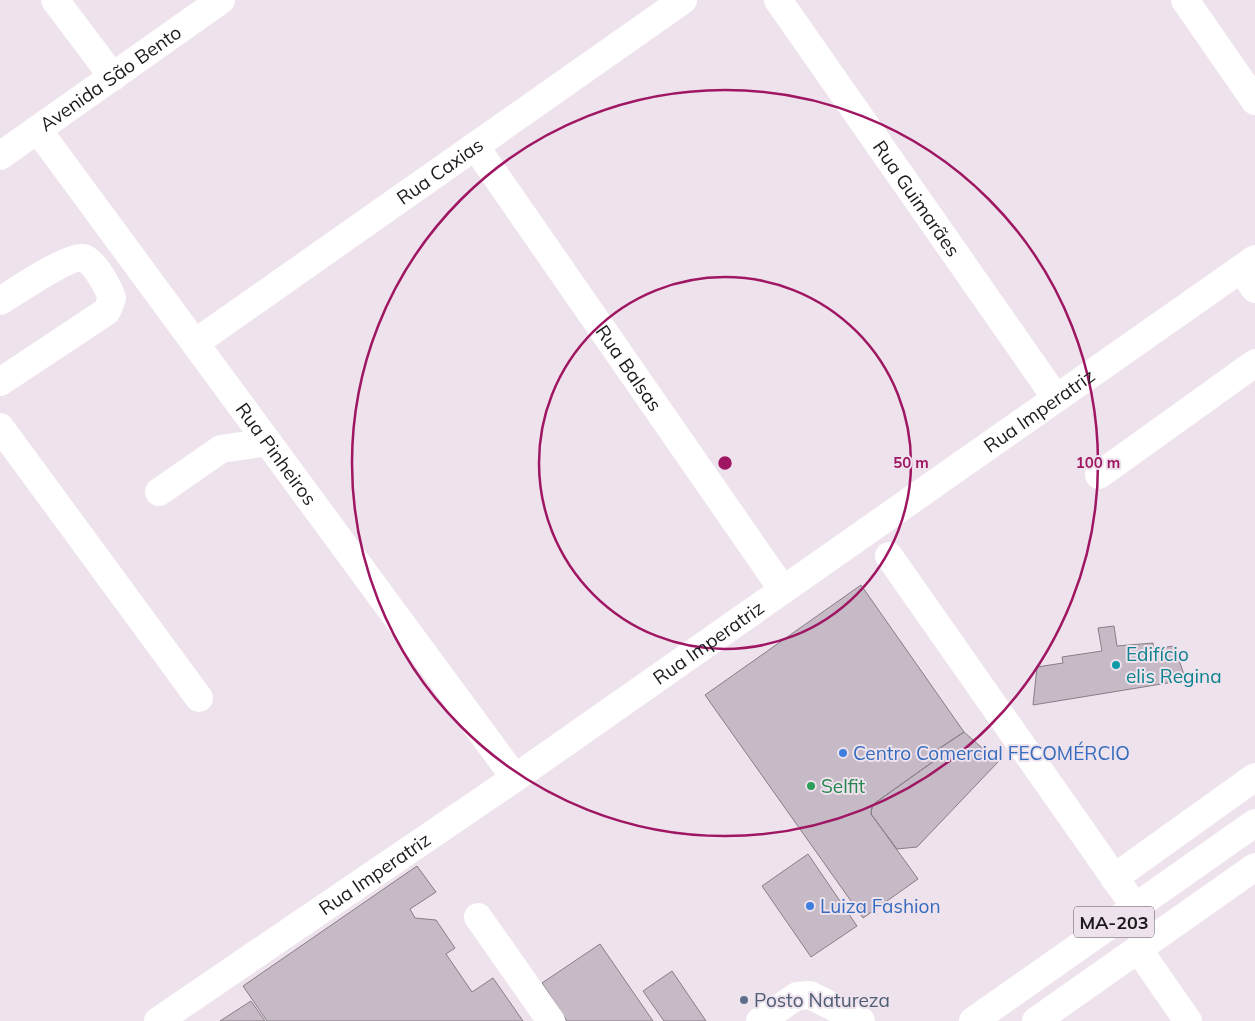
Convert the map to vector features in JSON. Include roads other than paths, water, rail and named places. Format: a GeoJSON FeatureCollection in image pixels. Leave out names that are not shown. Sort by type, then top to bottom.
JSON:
{"type":"FeatureCollection","features":[{"type":"Feature","properties":{"kind":"street"},"geometry":{"type":"LineString","coordinates":[[55,0],[113,77]]}},
{"type":"Feature","properties":{"kind":"street","name":"Avenida São Bento"},"geometry":{"type":"LineString","coordinates":[[0,156],[221,0]]}},
{"type":"Feature","properties":{"kind":"street","name":"Rua Caxias"},"geometry":{"type":"LineString","coordinates":[[195,343],[683,0]]}},
{"type":"Feature","properties":{"kind":"street","name":"Rua Guimarães"},"geometry":{"type":"LineString","coordinates":[[778,0],[1056,398]]}},
{"type":"Feature","properties":{"kind":"street"},"geometry":{"type":"LineString","coordinates":[[1185,0],[1255,101]]}},
{"type":"Feature","properties":{"kind":"street","name":"Rua Pinheiros"},"geometry":{"type":"LineString","coordinates":[[38,130],[515,778]]}},
{"type":"Feature","properties":{"kind":"street","name":"Rua Balsas"},"geometry":{"type":"LineString","coordinates":[[475,146],[783,590]]}},
{"type":"Feature","properties":{"kind":"street"},"geometry":{"type":"LineString","coordinates":[[99,275],[129,254]]}},
{"type":"Feature","properties":{"kind":"street"},"geometry":{"type":"LineString","coordinates":[[0,301],[75,258],[83,258],[90,261],[112,298],[107,311],[0,382]]}},
{"type":"Feature","properties":{"kind":"street","name":"Rua Imperatriz"},"geometry":{"type":"LineString","coordinates":[[158,1021],[515,778],[1056,398],[1250,272]]}},
{"type":"Feature","properties":{"kind":"street"},"geometry":{"type":"LineString","coordinates":[[1099,475],[1255,363]]}},
{"type":"Feature","properties":{"kind":"street"},"geometry":{"type":"LineString","coordinates":[[0,427],[199,698]]}},
{"type":"Feature","properties":{"kind":"street"},"geometry":{"type":"LineString","coordinates":[[159,492],[221,449],[268,442]]}},
{"type":"Feature","properties":{"kind":"street"},"geometry":{"type":"LineString","coordinates":[[889,556],[1135,907]]}},
{"type":"Feature","properties":{"kind":"street"},"geometry":{"type":"LineString","coordinates":[[1114,878],[1255,777]]}},
{"type":"Feature","properties":{"kind":"street","name":"MA-203"},"geometry":{"type":"LineString","coordinates":[[972,1021],[1255,823]]}},
{"type":"Feature","properties":{"kind":"street","name":"MA-203"},"geometry":{"type":"LineString","coordinates":[[1036,1021],[1255,867]]}},
{"type":"Feature","properties":{"kind":"street"},"geometry":{"type":"LineString","coordinates":[[478,917],[551,1021]]}},
{"type":"Feature","properties":{"kind":"street"},"geometry":{"type":"LineString","coordinates":[[1138,949],[1188,1021]]}},
{"type":"Feature","properties":{"kind":"street"},"geometry":{"type":"LineString","coordinates":[[760,1021],[797,996],[810,995],[861,1021]]}},
{"type":"Feature","properties":{"kind":"place","name":"Edifício elis Regina"},"geometry":{"type":"Point","coordinates":[1116,665]}},
{"type":"Feature","properties":{"kind":"place","name":"Centro Comercial FECOMÉRCIO"},"geometry":{"type":"Point","coordinates":[843,753]}},
{"type":"Feature","properties":{"kind":"place","name":"Selfit"},"geometry":{"type":"Point","coordinates":[811,786]}},
{"type":"Feature","properties":{"kind":"place","name":"Luiza Fashion"},"geometry":{"type":"Point","coordinates":[810,906]}},
{"type":"Feature","properties":{"kind":"place","name":"Posto Natureza"},"geometry":{"type":"Point","coordinates":[744,1000]}}]}
